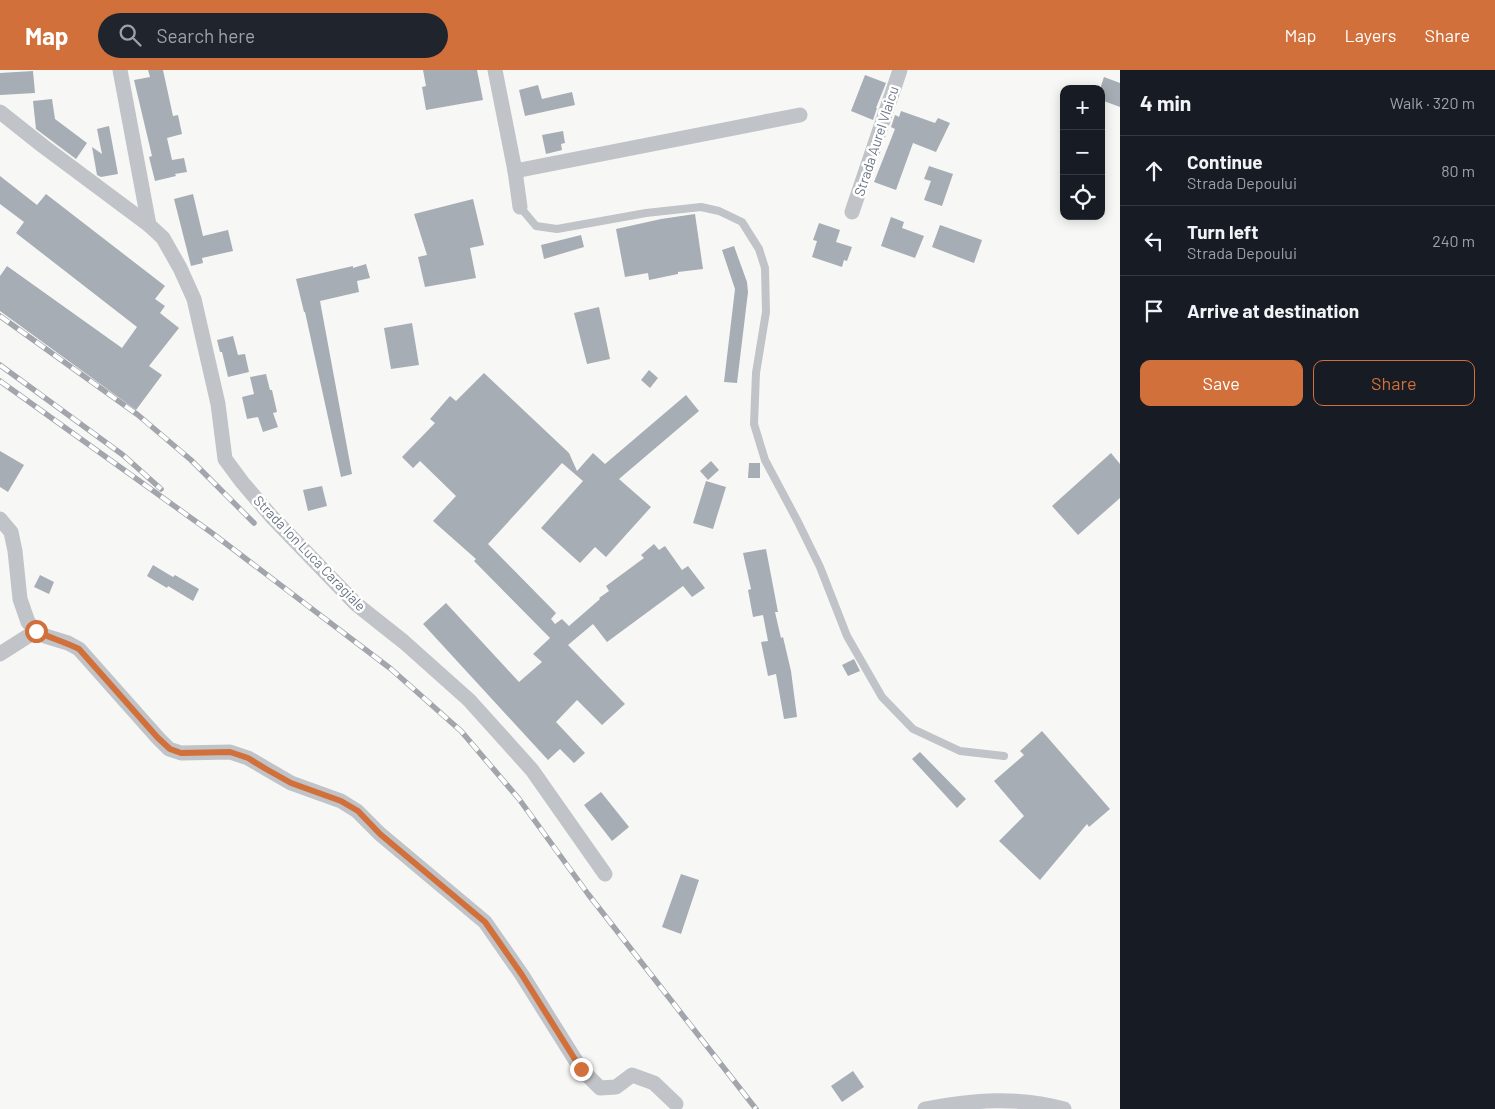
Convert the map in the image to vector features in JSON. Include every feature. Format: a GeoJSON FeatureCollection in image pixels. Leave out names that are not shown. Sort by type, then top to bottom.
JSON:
{"type":"FeatureCollection","features":[{"type":"Feature","properties":{"kind":"street"},"geometry":{"type":"LineString","coordinates":[[120,70],[149,225]]}},
{"type":"Feature","properties":{"kind":"street"},"geometry":{"type":"LineString","coordinates":[[495,70],[515,171],[520,207]]}},
{"type":"Feature","properties":{"kind":"street","name":"Strada Aurel Vlaicu"},"geometry":{"type":"LineString","coordinates":[[852,212],[900,70]]}},
{"type":"Feature","properties":{"kind":"street","name":"Strada Ion Luca Caragiale"},"geometry":{"type":"LineString","coordinates":[[0,112],[149,225],[163,238],[180,268],[194,299],[218,404],[225,459],[271,516],[356,604],[404,642],[469,700],[532,770],[605,874]]}},
{"type":"Feature","properties":{"kind":"street"},"geometry":{"type":"LineString","coordinates":[[515,171],[800,115]]}},
{"type":"Feature","properties":{"kind":"street"},"geometry":{"type":"LineString","coordinates":[[0,519],[11,532],[20,598],[28,622],[36,631],[45,636],[68,643],[79,649],[170,749],[181,753],[230,752],[248,758],[291,783],[341,801],[358,811],[380,834],[485,922],[522,975],[581,1069],[600,1088],[616,1087],[632,1075],[654,1083],[676,1104]]}},
{"type":"Feature","properties":{"kind":"street"},"geometry":{"type":"LineString","coordinates":[[0,654],[36,631]]}},
{"type":"Feature","properties":{"kind":"street"},"geometry":{"type":"LineString","coordinates":[[925,1109],[993,1100],[1050,1105],[1064,1109]]}},
{"type":"Feature","properties":{"kind":"lane"},"geometry":{"type":"LineString","coordinates":[[520,207],[536,226],[557,229],[646,213],[701,208],[719,211],[742,222],[759,249],[765,268],[766,312],[756,373],[754,424],[765,460],[820,567],[847,636],[882,697],[913,729],[960,750],[1004,756]]}},
{"type":"Feature","properties":{"kind":"building"},"geometry":{"type":"Polygon","coordinates":[[[148,70],[163,70],[173,116],[178,115],[182,134],[167,138],[172,160],[184,158],[187,172],[155,181],[149,157],[152,156],[134,80],[150,77],[148,70]]]}},
{"type":"Feature","properties":{"kind":"building"},"geometry":{"type":"Polygon","coordinates":[[[423,70],[477,70],[483,100],[426,110],[422,87],[426,86],[423,70]]]}},
{"type":"Feature","properties":{"kind":"building"},"geometry":{"type":"Polygon","coordinates":[[[33,71],[35,93],[0,95],[0,73],[33,71]]]}},
{"type":"Feature","properties":{"kind":"building"},"geometry":{"type":"Polygon","coordinates":[[[865,75],[886,83],[873,120],[851,111],[865,75]]]}},
{"type":"Feature","properties":{"kind":"building"},"geometry":{"type":"Polygon","coordinates":[[[1104,77],[1120,83],[1120,107],[1105,101],[1105,85],[1101,85],[1104,77]]]}},
{"type":"Feature","properties":{"kind":"building"},"geometry":{"type":"Polygon","coordinates":[[[538,85],[542,99],[572,92],[575,105],[525,116],[519,90],[538,85]]]}},
{"type":"Feature","properties":{"kind":"building"},"geometry":{"type":"Polygon","coordinates":[[[52,99],[55,119],[87,143],[76,159],[36,129],[33,101],[52,99]]]}},
{"type":"Feature","properties":{"kind":"building"},"geometry":{"type":"Polygon","coordinates":[[[901,111],[935,123],[938,118],[950,123],[936,152],[913,143],[896,190],[874,182],[895,129],[891,127],[895,115],[899,117],[901,111]]]}},
{"type":"Feature","properties":{"kind":"building"},"geometry":{"type":"Polygon","coordinates":[[[109,126],[118,174],[101,177],[97,175],[92,147],[102,154],[97,129],[109,126]]]}},
{"type":"Feature","properties":{"kind":"building"},"geometry":{"type":"Polygon","coordinates":[[[563,131],[565,143],[561,144],[562,150],[546,154],[542,135],[563,131]]]}},
{"type":"Feature","properties":{"kind":"building"},"geometry":{"type":"Polygon","coordinates":[[[929,166],[953,174],[942,206],[924,200],[931,181],[924,179],[929,166]]]}},
{"type":"Feature","properties":{"kind":"building"},"geometry":{"type":"Polygon","coordinates":[[[0,176],[37,205],[46,194],[165,286],[155,299],[165,306],[160,313],[179,328],[149,366],[162,375],[136,410],[0,311],[0,276],[7,266],[122,348],[137,327],[16,233],[24,222],[0,204],[0,176]]]}},
{"type":"Feature","properties":{"kind":"building"},"geometry":{"type":"Polygon","coordinates":[[[193,194],[203,236],[228,230],[233,251],[202,258],[203,263],[191,266],[174,199],[193,194]]]}},
{"type":"Feature","properties":{"kind":"building"},"geometry":{"type":"Polygon","coordinates":[[[473,199],[484,245],[470,248],[476,278],[425,287],[418,257],[427,255],[414,214],[473,199]]]}},
{"type":"Feature","properties":{"kind":"building"},"geometry":{"type":"Polygon","coordinates":[[[695,214],[703,269],[678,272],[678,274],[649,280],[648,273],[625,277],[616,229],[695,214]]]}},
{"type":"Feature","properties":{"kind":"building"},"geometry":{"type":"Polygon","coordinates":[[[891,217],[904,222],[902,228],[924,236],[915,258],[881,246],[891,217]]]}},
{"type":"Feature","properties":{"kind":"building"},"geometry":{"type":"Polygon","coordinates":[[[819,223],[840,230],[836,242],[852,247],[847,261],[844,260],[842,267],[812,257],[817,241],[813,240],[819,223]]]}},
{"type":"Feature","properties":{"kind":"building"},"geometry":{"type":"Polygon","coordinates":[[[940,225],[982,240],[974,263],[932,247],[940,225]]]}},
{"type":"Feature","properties":{"kind":"building"},"geometry":{"type":"Polygon","coordinates":[[[581,235],[584,247],[544,259],[541,245],[581,235]]]}},
{"type":"Feature","properties":{"kind":"building"},"geometry":{"type":"Polygon","coordinates":[[[734,246],[747,282],[748,292],[737,383],[724,382],[735,289],[722,250],[734,246]]]}},
{"type":"Feature","properties":{"kind":"building"},"geometry":{"type":"Polygon","coordinates":[[[366,264],[370,278],[357,281],[359,292],[320,301],[352,474],[341,477],[296,279],[366,264]]]}},
{"type":"Feature","properties":{"kind":"building"},"geometry":{"type":"Polygon","coordinates":[[[599,307],[610,359],[587,364],[574,313],[599,307]]]}},
{"type":"Feature","properties":{"kind":"building"},"geometry":{"type":"Polygon","coordinates":[[[412,323],[419,365],[391,369],[384,328],[412,323]]]}},
{"type":"Feature","properties":{"kind":"building"},"geometry":{"type":"Polygon","coordinates":[[[233,336],[238,355],[245,354],[249,372],[228,377],[217,340],[233,336]]]}},
{"type":"Feature","properties":{"kind":"building"},"geometry":{"type":"Polygon","coordinates":[[[649,370],[658,378],[650,388],[641,380],[649,370]]]}},
{"type":"Feature","properties":{"kind":"building"},"geometry":{"type":"Polygon","coordinates":[[[484,373],[569,453],[577,471],[593,453],[605,464],[686,395],[699,411],[619,479],[651,507],[606,557],[595,547],[580,563],[541,528],[583,481],[562,463],[488,544],[556,613],[551,619],[555,624],[562,619],[569,626],[609,591],[606,586],[644,558],[641,555],[654,544],[659,550],[665,546],[682,570],[688,566],[705,588],[692,597],[683,586],[607,642],[593,624],[568,645],[625,704],[602,725],[577,700],[556,722],[585,753],[574,763],[560,749],[548,760],[423,624],[446,603],[519,682],[542,662],[533,654],[550,638],[474,561],[476,559],[433,521],[456,496],[420,461],[413,468],[402,457],[435,423],[430,419],[450,396],[456,401],[484,373]]]}},
{"type":"Feature","properties":{"kind":"building"},"geometry":{"type":"Polygon","coordinates":[[[266,374],[277,412],[273,413],[278,427],[263,432],[258,417],[247,419],[242,397],[254,394],[250,377],[266,374]]]}},
{"type":"Feature","properties":{"kind":"building"},"geometry":{"type":"Polygon","coordinates":[[[0,451],[24,465],[8,492],[0,487],[0,451]]]}},
{"type":"Feature","properties":{"kind":"building"},"geometry":{"type":"Polygon","coordinates":[[[1111,453],[1120,464],[1120,498],[1078,535],[1052,506],[1111,453]]]}},
{"type":"Feature","properties":{"kind":"building"},"geometry":{"type":"Polygon","coordinates":[[[711,461],[719,470],[708,480],[700,471],[711,461]]]}},
{"type":"Feature","properties":{"kind":"building"},"geometry":{"type":"Polygon","coordinates":[[[749,463],[760,463],[760,478],[748,478],[749,463]]]}},
{"type":"Feature","properties":{"kind":"building"},"geometry":{"type":"Polygon","coordinates":[[[706,481],[726,487],[713,529],[693,523],[706,481]]]}},
{"type":"Feature","properties":{"kind":"building"},"geometry":{"type":"Polygon","coordinates":[[[322,486],[327,506],[308,511],[303,490],[322,486]]]}},
{"type":"Feature","properties":{"kind":"building"},"geometry":{"type":"Polygon","coordinates":[[[766,549],[778,612],[775,612],[791,671],[797,717],[784,719],[776,674],[768,676],[761,642],[768,641],[763,615],[753,617],[748,590],[751,589],[743,553],[766,549]]]}},
{"type":"Feature","properties":{"kind":"building"},"geometry":{"type":"Polygon","coordinates":[[[153,565],[199,589],[193,601],[147,576],[153,565]]]}},
{"type":"Feature","properties":{"kind":"building"},"geometry":{"type":"Polygon","coordinates":[[[40,575],[54,582],[49,594],[34,587],[40,575]]]}},
{"type":"Feature","properties":{"kind":"building"},"geometry":{"type":"Polygon","coordinates":[[[854,659],[860,671],[848,676],[842,665],[854,659]]]}},
{"type":"Feature","properties":{"kind":"building"},"geometry":{"type":"Polygon","coordinates":[[[1042,731],[1110,809],[1089,827],[1087,824],[1040,880],[999,841],[1024,816],[994,781],[1024,755],[1020,751],[1042,731]]]}},
{"type":"Feature","properties":{"kind":"building"},"geometry":{"type":"Polygon","coordinates":[[[920,752],[966,799],[957,808],[912,759],[920,752]]]}},
{"type":"Feature","properties":{"kind":"building"},"geometry":{"type":"Polygon","coordinates":[[[601,792],[629,827],[612,841],[584,805],[601,792]]]}},
{"type":"Feature","properties":{"kind":"building"},"geometry":{"type":"Polygon","coordinates":[[[681,874],[699,880],[681,934],[662,927],[681,874]]]}},
{"type":"Feature","properties":{"kind":"building"},"geometry":{"type":"Polygon","coordinates":[[[853,1071],[864,1087],[842,1102],[831,1086],[853,1071]]]}},
{"type":"Feature","properties":{"kind":"railway"},"geometry":{"type":"LineString","coordinates":[[0,316],[138,415],[191,460],[254,523]]}},
{"type":"Feature","properties":{"kind":"railway"},"geometry":{"type":"LineString","coordinates":[[0,365],[123,455],[161,489]]}},
{"type":"Feature","properties":{"kind":"railway"},"geometry":{"type":"LineString","coordinates":[[0,381],[212,533],[391,669],[461,731],[519,799],[588,894],[756,1109]]}},
{"type":"Feature","properties":{"kind":"route"},"geometry":{"type":"LineString","coordinates":[[36,631],[79,649],[170,749],[181,753],[230,752],[248,758],[291,783],[341,801],[358,811],[380,834],[485,922],[522,975],[581,1069]]}}]}
